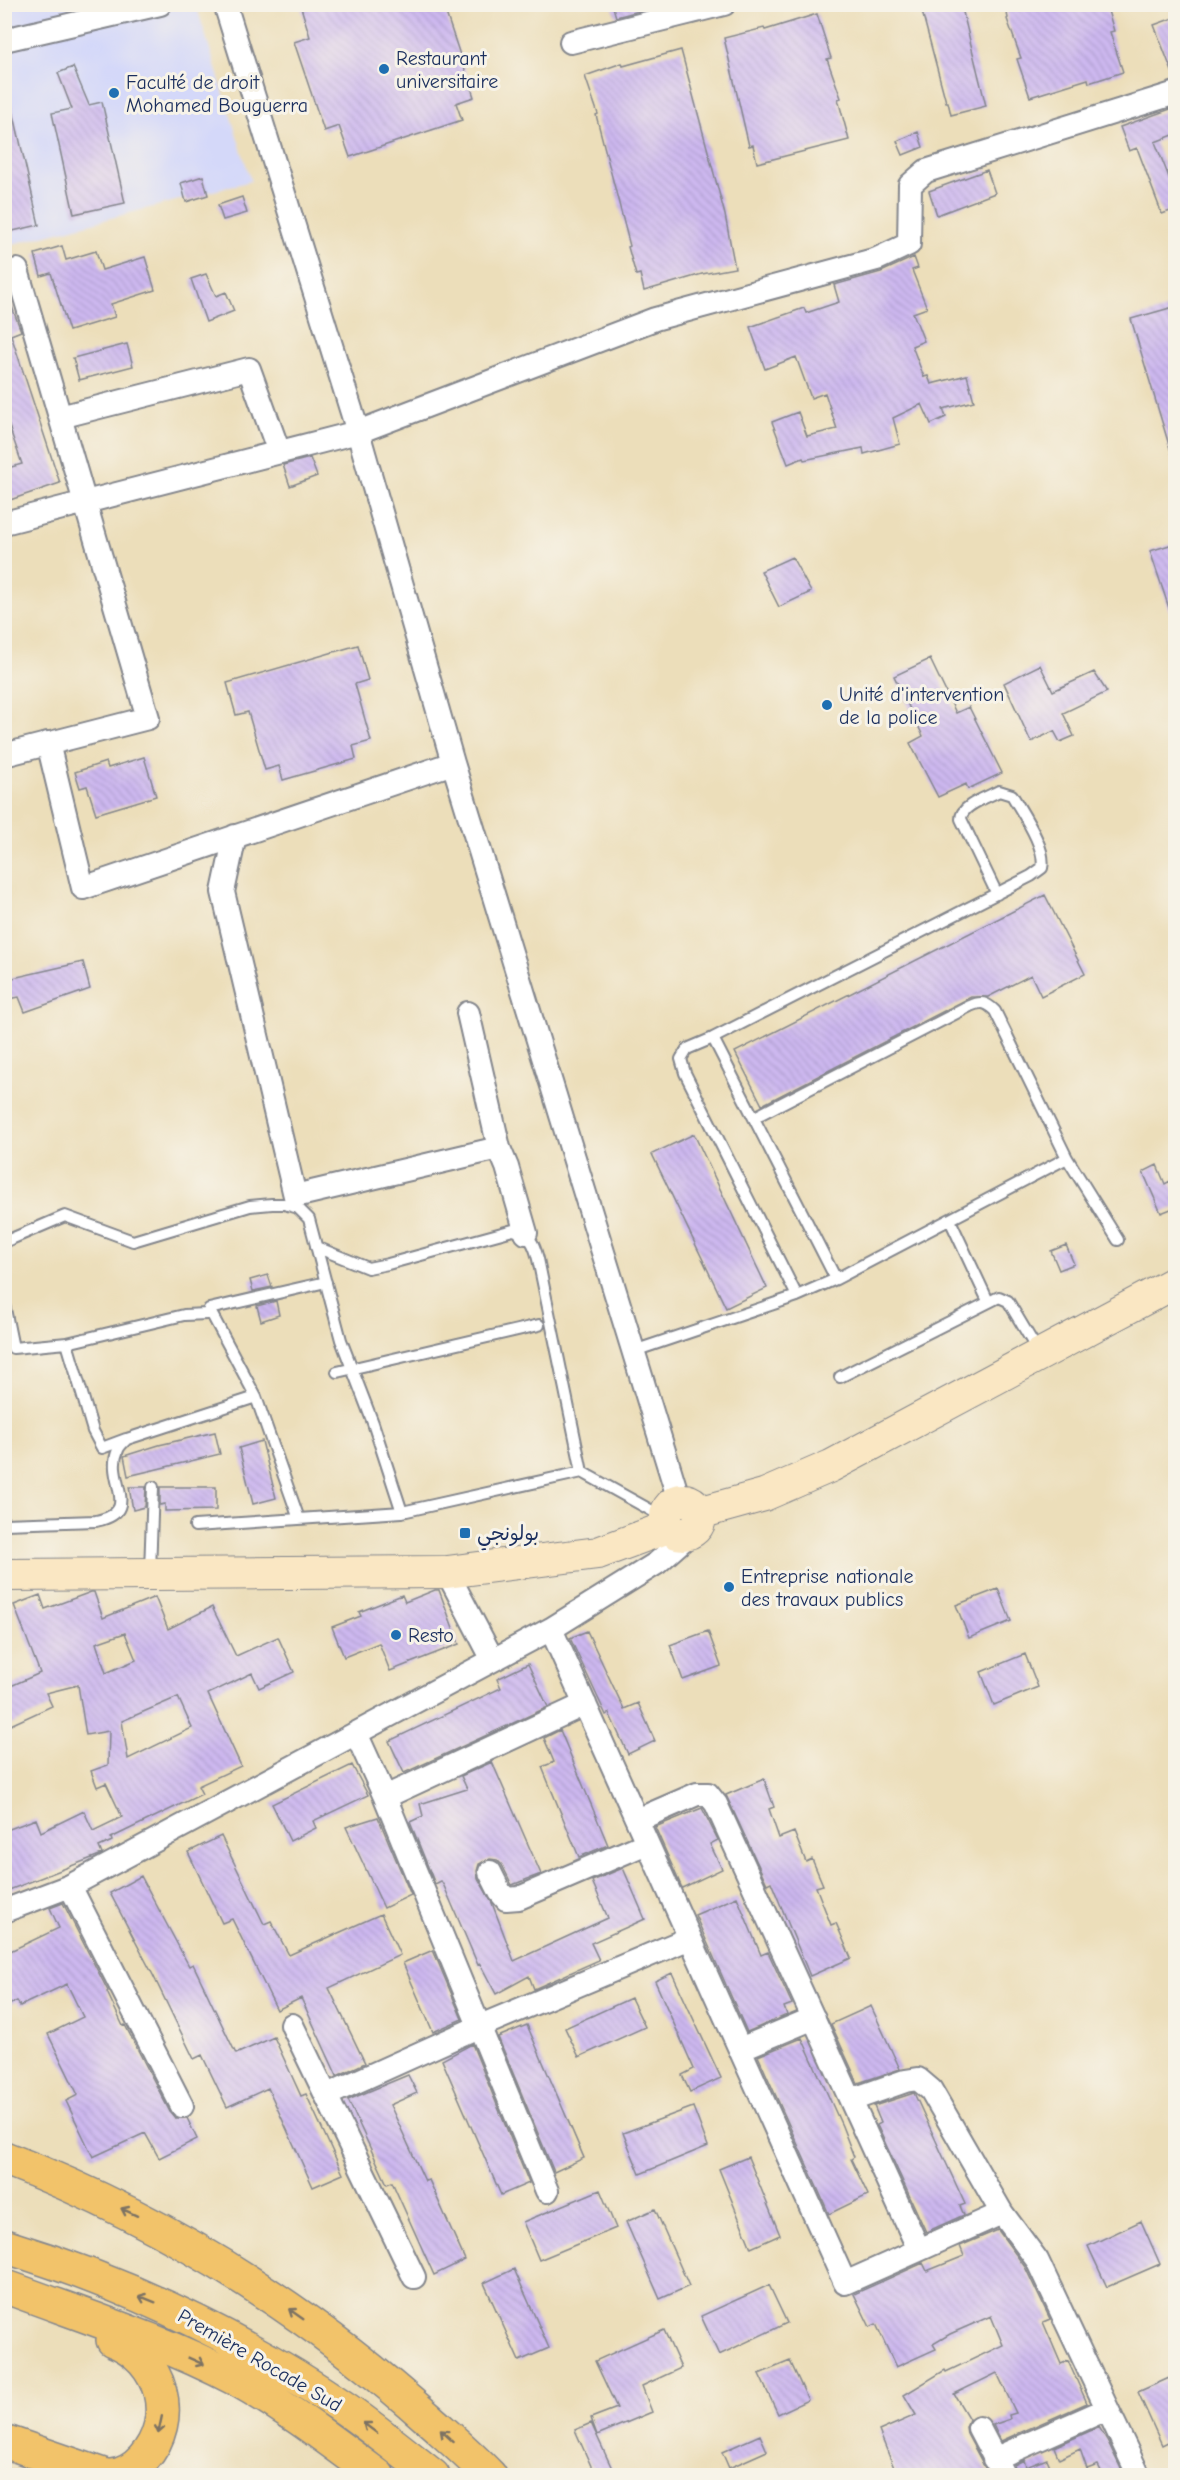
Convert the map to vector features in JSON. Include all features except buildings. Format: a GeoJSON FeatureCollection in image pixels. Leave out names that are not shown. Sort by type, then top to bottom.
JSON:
{"type":"FeatureCollection","features":[{"type":"Feature","properties":{"kind":"highway"},"geometry":{"type":"LineString","coordinates":[[4,2158],[54,2177],[149,2222],[227,2267],[335,2341],[401,2394],[490,2475]]}},
{"type":"Feature","properties":{"kind":"highway","name":"Première Rocade Sud"},"geometry":{"type":"LineString","coordinates":[[4,2246],[60,2263],[165,2306],[255,2353],[346,2409],[433,2475]]}},
{"type":"Feature","properties":{"kind":"highway","name":"Première Rocade Sud"},"geometry":{"type":"LineString","coordinates":[[4,2286],[148,2339],[234,2379],[320,2433],[378,2475]]}},
{"type":"Feature","properties":{"kind":"highway"},"geometry":{"type":"LineString","coordinates":[[4,2293],[32,2309],[124,2344],[140,2355],[151,2369],[162,2398],[162,2417],[158,2436],[136,2466],[127,2472],[111,2475]]}},
{"type":"Feature","properties":{"kind":"highway"},"geometry":{"type":"LineString","coordinates":[[4,2441],[106,2475]]}},
{"type":"Feature","properties":{"kind":"highway"},"geometry":{"type":"LineString","coordinates":[[4,2452],[65,2475]]}},
{"type":"Feature","properties":{"kind":"main road"},"geometry":{"type":"LineString","coordinates":[[4,1575],[447,1572],[598,1553],[681,1521],[764,1495],[831,1466],[1176,1282]]}},
{"type":"Feature","properties":{"kind":"street"},"geometry":{"type":"LineString","coordinates":[[4,40],[160,4]]}},
{"type":"Feature","properties":{"kind":"street"},"geometry":{"type":"LineString","coordinates":[[4,1911],[70,1886],[551,1629],[657,1563],[681,1521],[634,1351],[453,763],[358,432],[225,4]]}},
{"type":"Feature","properties":{"kind":"street"},"geometry":{"type":"LineString","coordinates":[[571,42],[724,4]]}},
{"type":"Feature","properties":{"kind":"street"},"geometry":{"type":"LineString","coordinates":[[4,523],[358,432],[655,319],[878,259],[909,244],[910,185],[926,171],[1176,93]]}},
{"type":"Feature","properties":{"kind":"street"},"geometry":{"type":"LineString","coordinates":[[4,274],[17,270],[148,718],[4,755]]}},
{"type":"Feature","properties":{"kind":"street"},"geometry":{"type":"LineString","coordinates":[[60,417],[249,369],[279,452]]}},
{"type":"Feature","properties":{"kind":"street"},"geometry":{"type":"LineString","coordinates":[[48,744],[83,888],[453,763]]}},
{"type":"Feature","properties":{"kind":"street"},"geometry":{"type":"LineString","coordinates":[[235,836],[223,892],[295,1196],[499,1148]]}},
{"type":"Feature","properties":{"kind":"street"},"geometry":{"type":"LineString","coordinates":[[468,1013],[499,1148],[507,1167],[526,1233]]}},
{"type":"Feature","properties":{"kind":"street"},"geometry":{"type":"LineString","coordinates":[[447,1572],[493,1660]]}},
{"type":"Feature","properties":{"kind":"street"},"geometry":{"type":"LineString","coordinates":[[551,1629],[845,2283],[1002,2213]]}},
{"type":"Feature","properties":{"kind":"street"},"geometry":{"type":"LineString","coordinates":[[385,1797],[585,1704]]}},
{"type":"Feature","properties":{"kind":"street"},"geometry":{"type":"LineString","coordinates":[[356,1733],[385,1797],[547,2191]]}},
{"type":"Feature","properties":{"kind":"street"},"geometry":{"type":"LineString","coordinates":[[637,1820],[697,1794],[708,1794],[716,1804],[919,2250]]}},
{"type":"Feature","properties":{"kind":"street"},"geometry":{"type":"LineString","coordinates":[[490,1872],[506,1899],[519,1898],[647,1843]]}},
{"type":"Feature","properties":{"kind":"street"},"geometry":{"type":"LineString","coordinates":[[70,1886],[182,2106]]}},
{"type":"Feature","properties":{"kind":"street"},"geometry":{"type":"LineString","coordinates":[[327,2095],[478,2027],[690,1938]]}},
{"type":"Feature","properties":{"kind":"street"},"geometry":{"type":"LineString","coordinates":[[740,2049],[814,2018]]}},
{"type":"Feature","properties":{"kind":"street"},"geometry":{"type":"LineString","coordinates":[[292,2025],[414,2277]]}},
{"type":"Feature","properties":{"kind":"street"},"geometry":{"type":"LineString","coordinates":[[851,2100],[905,2081],[918,2079],[931,2090],[1002,2213],[1037,2260],[1139,2475]]}},
{"type":"Feature","properties":{"kind":"street"},"geometry":{"type":"LineString","coordinates":[[979,2428],[999,2467],[1107,2409]]}},
{"type":"Feature","properties":{"kind":"lane"},"geometry":{"type":"LineString","coordinates":[[797,1296],[685,1073],[681,1059],[687,1049],[997,894],[1042,868],[1044,861],[1041,848],[1012,795],[999,791],[965,809],[961,814],[961,819],[997,894]]}},
{"type":"Feature","properties":{"kind":"lane"},"geometry":{"type":"LineString","coordinates":[[755,1117],[978,1002],[987,1003],[995,1011],[1067,1158],[1118,1240]]}},
{"type":"Feature","properties":{"kind":"lane"},"geometry":{"type":"LineString","coordinates":[[713,1038],[836,1279]]}},
{"type":"Feature","properties":{"kind":"lane"},"geometry":{"type":"LineString","coordinates":[[298,1208],[499,1148]]}},
{"type":"Feature","properties":{"kind":"lane"},"geometry":{"type":"LineString","coordinates":[[634,1351],[797,1296],[836,1279],[1067,1158]]}},
{"type":"Feature","properties":{"kind":"lane"},"geometry":{"type":"LineString","coordinates":[[4,1242],[65,1216],[133,1241],[250,1206],[284,1204],[298,1208],[309,1219],[341,1340],[373,1423],[402,1512]]}},
{"type":"Feature","properties":{"kind":"lane"},"geometry":{"type":"LineString","coordinates":[[950,1220],[988,1301]]}},
{"type":"Feature","properties":{"kind":"lane"},"geometry":{"type":"LineString","coordinates":[[316,1247],[368,1268],[513,1230],[526,1233],[534,1244],[538,1259],[582,1472]]}},
{"type":"Feature","properties":{"kind":"lane"},"geometry":{"type":"LineString","coordinates":[[4,1304],[13,1348],[67,1343],[184,1316],[207,1314],[209,1309],[326,1282]]}},
{"type":"Feature","properties":{"kind":"lane"},"geometry":{"type":"LineString","coordinates":[[840,1377],[999,1297],[1008,1301],[1039,1354]]}},
{"type":"Feature","properties":{"kind":"lane"},"geometry":{"type":"LineString","coordinates":[[209,1309],[256,1397],[299,1519]]}},
{"type":"Feature","properties":{"kind":"lane"},"geometry":{"type":"LineString","coordinates":[[337,1372],[539,1325]]}},
{"type":"Feature","properties":{"kind":"lane"},"geometry":{"type":"LineString","coordinates":[[67,1343],[93,1431],[102,1448],[256,1397]]}},
{"type":"Feature","properties":{"kind":"lane"},"geometry":{"type":"LineString","coordinates":[[4,1524],[96,1521],[109,1518],[118,1512],[121,1504],[114,1467],[117,1450],[127,1439]]}},
{"type":"Feature","properties":{"kind":"lane"},"geometry":{"type":"LineString","coordinates":[[195,1526],[402,1512],[582,1472],[681,1521]]}},
{"type":"Feature","properties":{"kind":"lane"},"geometry":{"type":"LineString","coordinates":[[150,1573],[153,1487]]}},
{"type":"Feature","properties":{"kind":"shaded area","name":"Faculté de droit Mohamed Bouguerra"},"geometry":{"type":"Polygon","coordinates":[[[5,5],[196,5],[251,181],[5,246],[5,5]]]}},
{"type":"Feature","properties":{"kind":"place","name":"Restaurant universitaire"},"geometry":{"type":"Point","coordinates":[384,69]}},
{"type":"Feature","properties":{"kind":"place","name":"Faculté de droit Mohamed Bouguerra"},"geometry":{"type":"Point","coordinates":[114,93]}},
{"type":"Feature","properties":{"kind":"place","name":"Unité d'intervention de la police"},"geometry":{"type":"Point","coordinates":[827,705]}},
{"type":"Feature","properties":{"kind":"place","name":"بولونجي"},"geometry":{"type":"Point","coordinates":[465,1533]}},
{"type":"Feature","properties":{"kind":"place","name":"Entreprise nationale des travaux publics"},"geometry":{"type":"Point","coordinates":[729,1587]}},
{"type":"Feature","properties":{"kind":"place","name":"Resto"},"geometry":{"type":"Point","coordinates":[396,1635]}}]}
